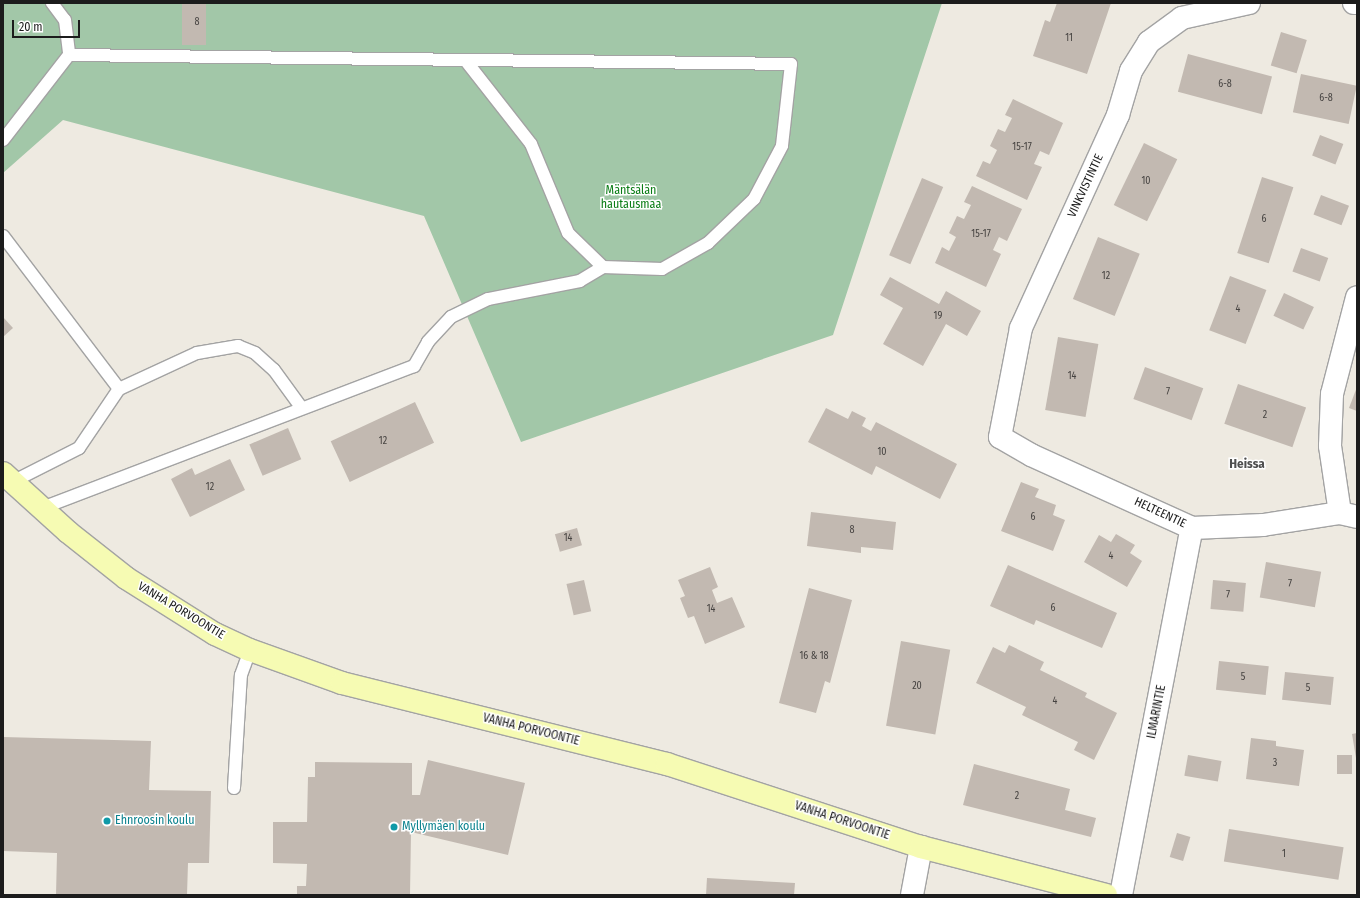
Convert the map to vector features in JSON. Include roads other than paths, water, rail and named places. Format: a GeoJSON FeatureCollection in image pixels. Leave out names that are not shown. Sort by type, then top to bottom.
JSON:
{"type":"FeatureCollection","features":[{"type":"Feature","properties":{"kind":"main road","name":"VANHA PORVOONTIE"},"geometry":{"type":"LineString","coordinates":[[8,477],[42,508],[126,578],[215,634],[250,650],[342,683],[667,764],[921,847],[1106,895]]}},
{"type":"Feature","properties":{"kind":"street","name":"VINKVISTINTIE"},"geometry":{"type":"LineString","coordinates":[[1000,437],[1021,328],[1115,121],[1131,71],[1149,42],[1182,18],[1249,3]]}},
{"type":"Feature","properties":{"kind":"street"},"geometry":{"type":"LineString","coordinates":[[1349,515],[1330,446],[1332,394],[1357,297]]}},
{"type":"Feature","properties":{"kind":"street","name":"HELTEENTIE"},"geometry":{"type":"LineString","coordinates":[[1000,437],[1031,455],[1192,528],[1263,525],[1349,515]]}},
{"type":"Feature","properties":{"kind":"street","name":"ILMARINTIE"},"geometry":{"type":"LineString","coordinates":[[1121,895],[1192,528]]}},
{"type":"Feature","properties":{"kind":"street"},"geometry":{"type":"LineString","coordinates":[[912,895],[921,847]]}},
{"type":"Feature","properties":{"kind":"lane"},"geometry":{"type":"LineString","coordinates":[[3,140],[69,55],[65,20],[52,3]]}},
{"type":"Feature","properties":{"kind":"lane"},"geometry":{"type":"LineString","coordinates":[[42,508],[301,407],[414,366],[428,342],[450,317],[488,299],[580,281],[603,267],[662,269],[708,243],[754,199],[782,146],[791,64],[69,55]]}},
{"type":"Feature","properties":{"kind":"lane"},"geometry":{"type":"LineString","coordinates":[[466,61],[531,144],[568,233],[603,267]]}},
{"type":"Feature","properties":{"kind":"lane"},"geometry":{"type":"LineString","coordinates":[[3,236],[119,389]]}},
{"type":"Feature","properties":{"kind":"lane"},"geometry":{"type":"LineString","coordinates":[[8,477],[79,448],[119,389],[197,353],[238,346],[256,354],[274,370],[301,407]]}},
{"type":"Feature","properties":{"kind":"lane"},"geometry":{"type":"LineString","coordinates":[[234,788],[241,675],[250,650]]}},
{"type":"Feature","properties":{"kind":"place","name":"Ehnroosin koulu"},"geometry":{"type":"Point","coordinates":[107,821]}},
{"type":"Feature","properties":{"kind":"place","name":"Myllymäen koulu"},"geometry":{"type":"Point","coordinates":[394,827]}},
{"type":"Feature","properties":{"kind":"district","name":"Heissa"},"geometry":{"type":"Point","coordinates":[1247,464]}},
{"type":"Feature","properties":{"kind":"park label","name":"Mäntsälän hautausmaa"},"geometry":{"type":"Point","coordinates":[631,198]}}]}
